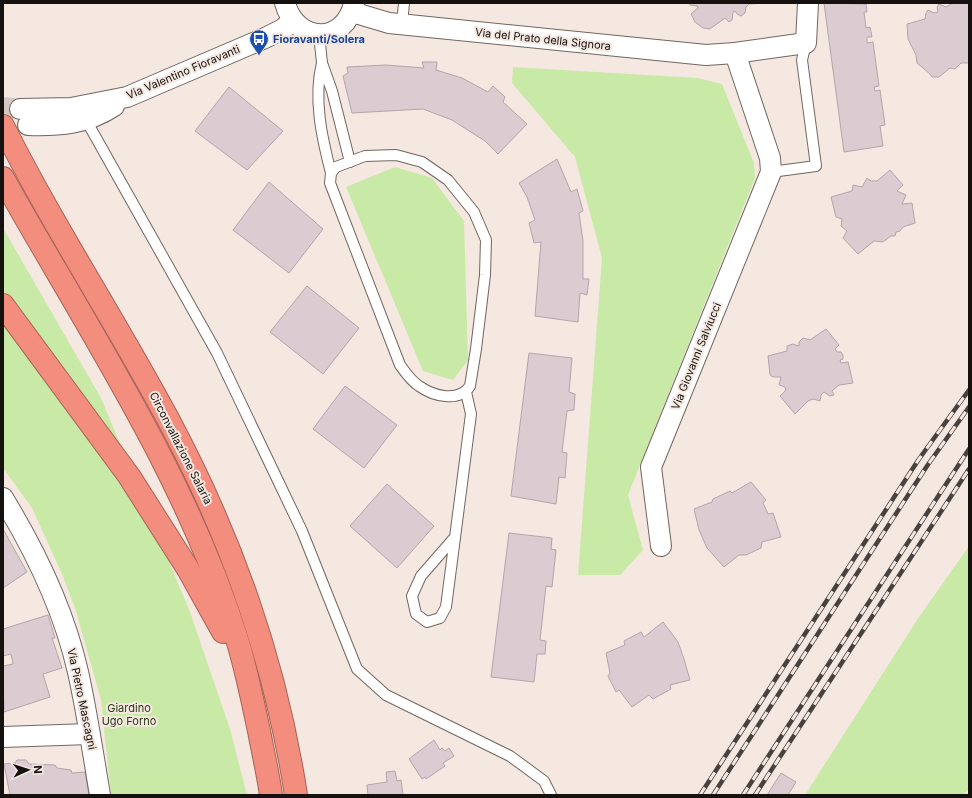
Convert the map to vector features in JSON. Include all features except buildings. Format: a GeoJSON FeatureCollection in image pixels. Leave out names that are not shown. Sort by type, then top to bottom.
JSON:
{"type":"FeatureCollection","features":[{"type":"Feature","properties":{"kind":"highway","name":"Circonvallazione Salaria"},"geometry":{"type":"LineString","coordinates":[[3,126],[168,420],[200,484],[226,542],[252,610],[270,667],[283,720],[296,795]]}},
{"type":"Feature","properties":{"kind":"highway","name":"Circonvallazione Salaria"},"geometry":{"type":"LineString","coordinates":[[3,178],[123,388],[181,499],[212,571],[236,635],[247,675],[271,795]]}},
{"type":"Feature","properties":{"kind":"highway"},"geometry":{"type":"LineString","coordinates":[[3,305],[140,493],[188,569],[247,675]]}},
{"type":"Feature","properties":{"kind":"street"},"geometry":{"type":"LineString","coordinates":[[285,3],[292,21],[303,30],[319,34],[329,33],[339,28],[346,22],[353,7]]}},
{"type":"Feature","properties":{"kind":"street"},"geometry":{"type":"LineString","coordinates":[[806,43],[808,3]]}},
{"type":"Feature","properties":{"kind":"street","name":"Via del Prato della Signora"},"geometry":{"type":"LineString","coordinates":[[353,7],[373,19],[402,24],[676,52],[718,55],[806,43]]}},
{"type":"Feature","properties":{"kind":"street","name":"Via Valentino Fioravanti"},"geometry":{"type":"LineString","coordinates":[[86,120],[60,125],[24,117],[127,97],[265,38],[283,29],[292,21]]}},
{"type":"Feature","properties":{"kind":"street"},"geometry":{"type":"LineString","coordinates":[[735,53],[770,158],[771,172]]}},
{"type":"Feature","properties":{"kind":"street"},"geometry":{"type":"LineString","coordinates":[[86,120],[106,112],[127,97]]}},
{"type":"Feature","properties":{"kind":"street","name":"Via Giovanni Salviucci"},"geometry":{"type":"LineString","coordinates":[[661,546],[651,467],[771,172]]}},
{"type":"Feature","properties":{"kind":"street","name":"Via Pietro Mascagni"},"geometry":{"type":"LineString","coordinates":[[3,498],[38,560],[64,623],[78,670],[100,795]]}},
{"type":"Feature","properties":{"kind":"street"},"geometry":{"type":"LineString","coordinates":[[3,738],[89,734]]}},
{"type":"Feature","properties":{"kind":"lane"},"geometry":{"type":"LineString","coordinates":[[402,24],[404,3]]}},
{"type":"Feature","properties":{"kind":"lane"},"geometry":{"type":"LineString","coordinates":[[319,34],[322,63],[332,91],[350,162]]}},
{"type":"Feature","properties":{"kind":"lane"},"geometry":{"type":"LineString","coordinates":[[771,172],[816,166],[802,60],[806,43]]}},
{"type":"Feature","properties":{"kind":"lane"},"geometry":{"type":"LineString","coordinates":[[322,63],[318,77],[322,136],[331,173],[330,183],[400,365],[417,386],[434,394],[455,396],[466,392],[470,386],[485,275],[486,240],[474,212],[448,180],[422,162],[396,155],[365,156],[336,167],[331,173]]}},
{"type":"Feature","properties":{"kind":"lane"},"geometry":{"type":"LineString","coordinates":[[86,120],[217,353],[302,531],[357,669],[386,695],[510,756],[544,781],[551,795]]}},
{"type":"Feature","properties":{"kind":"lane"},"geometry":{"type":"LineString","coordinates":[[455,537],[421,576],[412,596],[416,614],[427,622],[440,618],[446,607],[471,414],[466,392]]}},
{"type":"Feature","properties":{"kind":"green space"},"geometry":{"type":"Polygon","coordinates":[[[513,67],[697,78],[722,84],[754,163],[755,178],[628,495],[643,550],[620,575],[578,575],[602,258],[575,157],[512,83],[513,67]]]}},
{"type":"Feature","properties":{"kind":"green space"},"geometry":{"type":"Polygon","coordinates":[[[395,167],[432,178],[464,221],[468,360],[453,380],[423,371],[346,187],[395,167]]]}},
{"type":"Feature","properties":{"kind":"green space","name":"Giardino Ugo Forno"},"geometry":{"type":"Polygon","coordinates":[[[3,228],[101,398],[190,612],[230,729],[247,795],[111,795],[101,700],[75,608],[62,574],[32,508],[3,468],[3,228]]]}},
{"type":"Feature","properties":{"kind":"green space"},"geometry":{"type":"Polygon","coordinates":[[[969,546],[969,789],[963,795],[805,795],[917,620],[969,546]]]}},
{"type":"Feature","properties":{"kind":"tunnel"},"geometry":{"type":"LineString","coordinates":[[3,107],[20,109]]}},
{"type":"Feature","properties":{"kind":"railway"},"geometry":{"type":"LineString","coordinates":[[700,795],[919,459],[969,390]]}},
{"type":"Feature","properties":{"kind":"railway"},"geometry":{"type":"LineString","coordinates":[[713,795],[927,466],[969,407]]}},
{"type":"Feature","properties":{"kind":"railway"},"geometry":{"type":"LineString","coordinates":[[743,795],[969,449]]}},
{"type":"Feature","properties":{"kind":"railway"},"geometry":{"type":"LineString","coordinates":[[755,795],[969,469]]}},
{"type":"Feature","properties":{"kind":"place","name":"Fioravanti/Solera"},"geometry":{"type":"Point","coordinates":[259,56]}}]}
